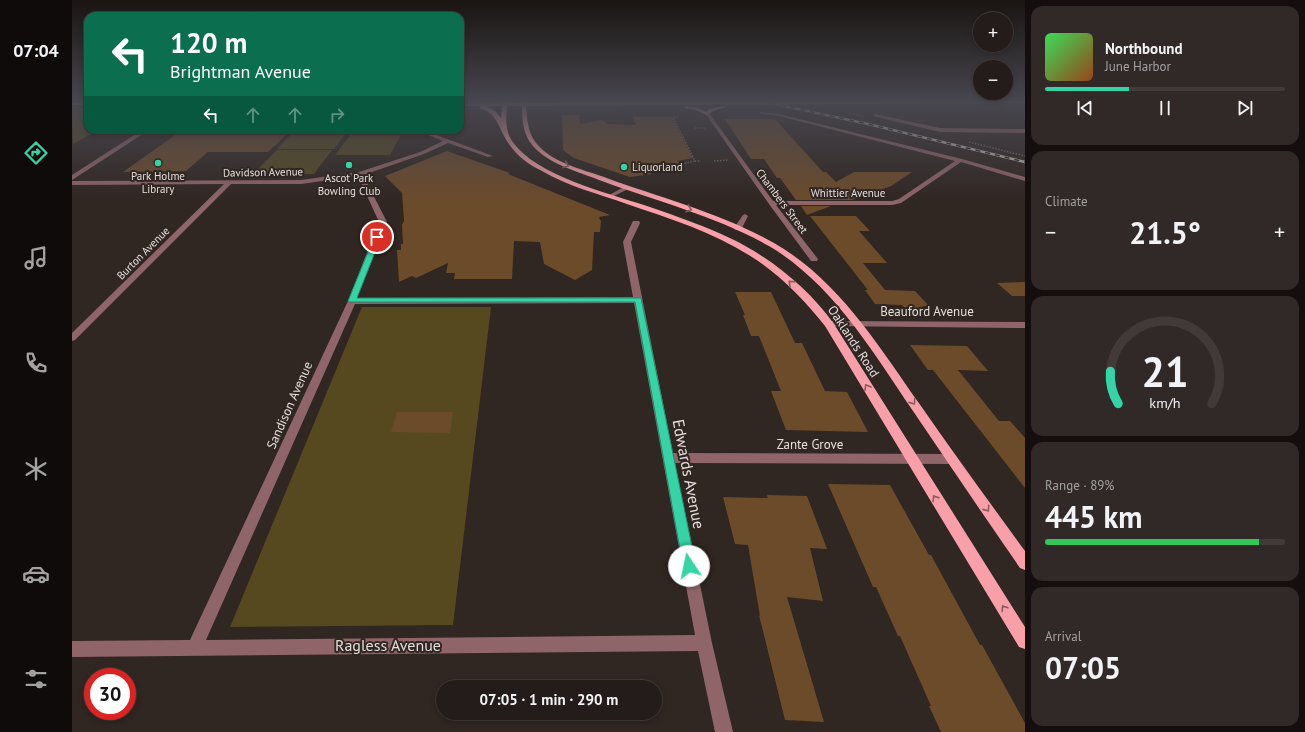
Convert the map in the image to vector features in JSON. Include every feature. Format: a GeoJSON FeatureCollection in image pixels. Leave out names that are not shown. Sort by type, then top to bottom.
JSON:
{"type":"FeatureCollection","features":[{"type":"Feature","properties":{"kind":"main road","name":"Oaklands Road"},"geometry":{"type":"LineString","coordinates":[[506,135],[513,146],[525,158],[545,171],[610,196],[695,225],[730,241],[775,269],[794,285],[829,324],[911,459],[1025,641]]}},
{"type":"Feature","properties":{"kind":"main road","name":"Oaklands Road"},"geometry":{"type":"LineString","coordinates":[[529,135],[534,144],[562,164],[626,188],[709,216],[738,228],[773,246],[799,263],[824,285],[859,324],[1025,563]]}},
{"type":"Feature","properties":{"kind":"street"},"geometry":{"type":"LineString","coordinates":[[72,178],[138,135]]}},
{"type":"Feature","properties":{"kind":"street"},"geometry":{"type":"LineString","coordinates":[[432,135],[490,156]]}},
{"type":"Feature","properties":{"kind":"street","name":"Chambers Street"},"geometry":{"type":"LineString","coordinates":[[722,135],[771,203],[814,259]]}},
{"type":"Feature","properties":{"kind":"street"},"geometry":{"type":"LineString","coordinates":[[860,135],[960,160],[1025,179]]}},
{"type":"Feature","properties":{"kind":"street","name":"Davidson Avenue"},"geometry":{"type":"LineString","coordinates":[[72,183],[301,182],[360,174],[422,153],[448,141]]}},
{"type":"Feature","properties":{"kind":"street","name":"Whittier Avenue"},"geometry":{"type":"LineString","coordinates":[[771,203],[892,203],[901,201],[960,160]]}},
{"type":"Feature","properties":{"kind":"street","name":"Sandison Avenue"},"geometry":{"type":"LineString","coordinates":[[196,647],[352,301],[383,222],[360,174]]}},
{"type":"Feature","properties":{"kind":"street","name":"Burton Avenue"},"geometry":{"type":"LineString","coordinates":[[72,338],[229,183]]}},
{"type":"Feature","properties":{"kind":"street"},"geometry":{"type":"LineString","coordinates":[[610,196],[626,188]]}},
{"type":"Feature","properties":{"kind":"street"},"geometry":{"type":"LineString","coordinates":[[738,228],[745,216]]}},
{"type":"Feature","properties":{"kind":"street","name":"Edwards Avenue"},"geometry":{"type":"LineString","coordinates":[[636,223],[627,242],[704,643],[724,732]]}},
{"type":"Feature","properties":{"kind":"street"},"geometry":{"type":"LineString","coordinates":[[352,301],[638,300]]}},
{"type":"Feature","properties":{"kind":"street","name":"Beauford Avenue"},"geometry":{"type":"LineString","coordinates":[[829,324],[1025,325]]}},
{"type":"Feature","properties":{"kind":"street","name":"Zante Grove"},"geometry":{"type":"LineString","coordinates":[[668,458],[952,459]]}},
{"type":"Feature","properties":{"kind":"street","name":"Ragless Avenue"},"geometry":{"type":"LineString","coordinates":[[72,649],[704,643]]}},
{"type":"Feature","properties":{"kind":"path"},"geometry":{"type":"LineString","coordinates":[[682,135],[695,161]]}},
{"type":"Feature","properties":{"kind":"path"},"geometry":{"type":"LineString","coordinates":[[714,161],[730,160]]}},
{"type":"Feature","properties":{"kind":"path"},"geometry":{"type":"LineString","coordinates":[[664,168],[701,161]]}},
{"type":"Feature","properties":{"kind":"shaded area"},"geometry":{"type":"Polygon","coordinates":[[[73,135],[89,135],[73,144],[73,135]]]}},
{"type":"Feature","properties":{"kind":"shaded area"},"geometry":{"type":"Polygon","coordinates":[[[290,135],[344,135],[334,149],[277,149],[290,135]]]}},
{"type":"Feature","properties":{"kind":"shaded area"},"geometry":{"type":"Polygon","coordinates":[[[350,135],[401,135],[390,155],[335,155],[350,135]]]}},
{"type":"Feature","properties":{"kind":"shaded area"},"geometry":{"type":"Polygon","coordinates":[[[277,150],[332,150],[314,174],[253,174],[277,150]]]}},
{"type":"Feature","properties":{"kind":"shaded area"},"geometry":{"type":"Polygon","coordinates":[[[362,307],[491,307],[453,625],[230,627],[362,307]]]}},
{"type":"Feature","properties":{"kind":"building"},"geometry":{"type":"Polygon","coordinates":[[[175,135],[286,135],[268,152],[208,152],[186,171],[123,172],[175,135]]]}},
{"type":"Feature","properties":{"kind":"building"},"geometry":{"type":"Polygon","coordinates":[[[563,135],[681,135],[693,158],[677,161],[681,163],[647,171],[652,174],[630,177],[574,158],[563,150],[563,135]]]}},
{"type":"Feature","properties":{"kind":"building"},"geometry":{"type":"Polygon","coordinates":[[[736,135],[790,135],[823,172],[826,172],[836,182],[854,172],[912,172],[891,186],[852,200],[796,200],[780,178],[777,178],[764,159],[751,159],[736,135]]]}},
{"type":"Feature","properties":{"kind":"building"},"geometry":{"type":"Polygon","coordinates":[[[447,151],[510,173],[508,174],[610,215],[599,217],[601,221],[600,232],[594,232],[592,270],[575,280],[544,264],[540,242],[514,241],[512,279],[454,279],[455,273],[446,273],[448,263],[416,278],[412,276],[399,282],[397,250],[401,250],[401,244],[403,244],[402,225],[404,221],[402,193],[385,176],[447,151]]]}},
{"type":"Feature","properties":{"kind":"building"},"geometry":{"type":"Polygon","coordinates":[[[801,206],[831,206],[807,215],[801,206]]]}},
{"type":"Feature","properties":{"kind":"building"},"geometry":{"type":"Polygon","coordinates":[[[810,216],[856,216],[870,231],[859,231],[887,263],[863,263],[885,290],[915,291],[929,306],[922,306],[924,308],[905,308],[902,305],[875,304],[865,290],[868,290],[810,216]]]}},
{"type":"Feature","properties":{"kind":"building"},"geometry":{"type":"Polygon","coordinates":[[[1025,282],[1025,296],[1012,296],[997,283],[1025,282]]]}},
{"type":"Feature","properties":{"kind":"building"},"geometry":{"type":"Polygon","coordinates":[[[735,292],[771,292],[795,343],[802,343],[825,391],[847,392],[868,432],[786,430],[771,391],[781,391],[759,336],[751,336],[743,315],[745,315],[735,292]]]}},
{"type":"Feature","properties":{"kind":"building"},"geometry":{"type":"Polygon","coordinates":[[[910,345],[967,346],[988,371],[958,370],[999,421],[1010,421],[1025,438],[1025,488],[933,370],[928,370],[910,345]]]}},
{"type":"Feature","properties":{"kind":"building"},"geometry":{"type":"Polygon","coordinates":[[[397,412],[453,412],[450,433],[391,432],[397,412]]]}},
{"type":"Feature","properties":{"kind":"building"},"geometry":{"type":"Polygon","coordinates":[[[828,484],[890,485],[1025,723],[1025,732],[941,732],[900,636],[898,636],[876,587],[873,587],[828,484]]]}},
{"type":"Feature","properties":{"kind":"building"},"geometry":{"type":"Polygon","coordinates":[[[767,495],[807,496],[827,549],[810,548],[823,601],[787,597],[824,722],[785,720],[759,615],[760,616],[748,545],[735,544],[723,497],[768,498],[767,495]]]}},
{"type":"Feature","properties":{"kind":"railway"},"geometry":{"type":"LineString","coordinates":[[914,135],[1025,162]]}},
{"type":"Feature","properties":{"kind":"place","name":"Park Holme Library"},"geometry":{"type":"Point","coordinates":[158,163]}},
{"type":"Feature","properties":{"kind":"place","name":"Ascot Park Bowling Club"},"geometry":{"type":"Point","coordinates":[349,165]}},
{"type":"Feature","properties":{"kind":"place","name":"Liquorland"},"geometry":{"type":"Point","coordinates":[624,167]}},
{"type":"Feature","properties":{"kind":"route"},"geometry":{"type":"LineString","coordinates":[[377,237],[352,301],[638,300],[689,566]]}}]}
